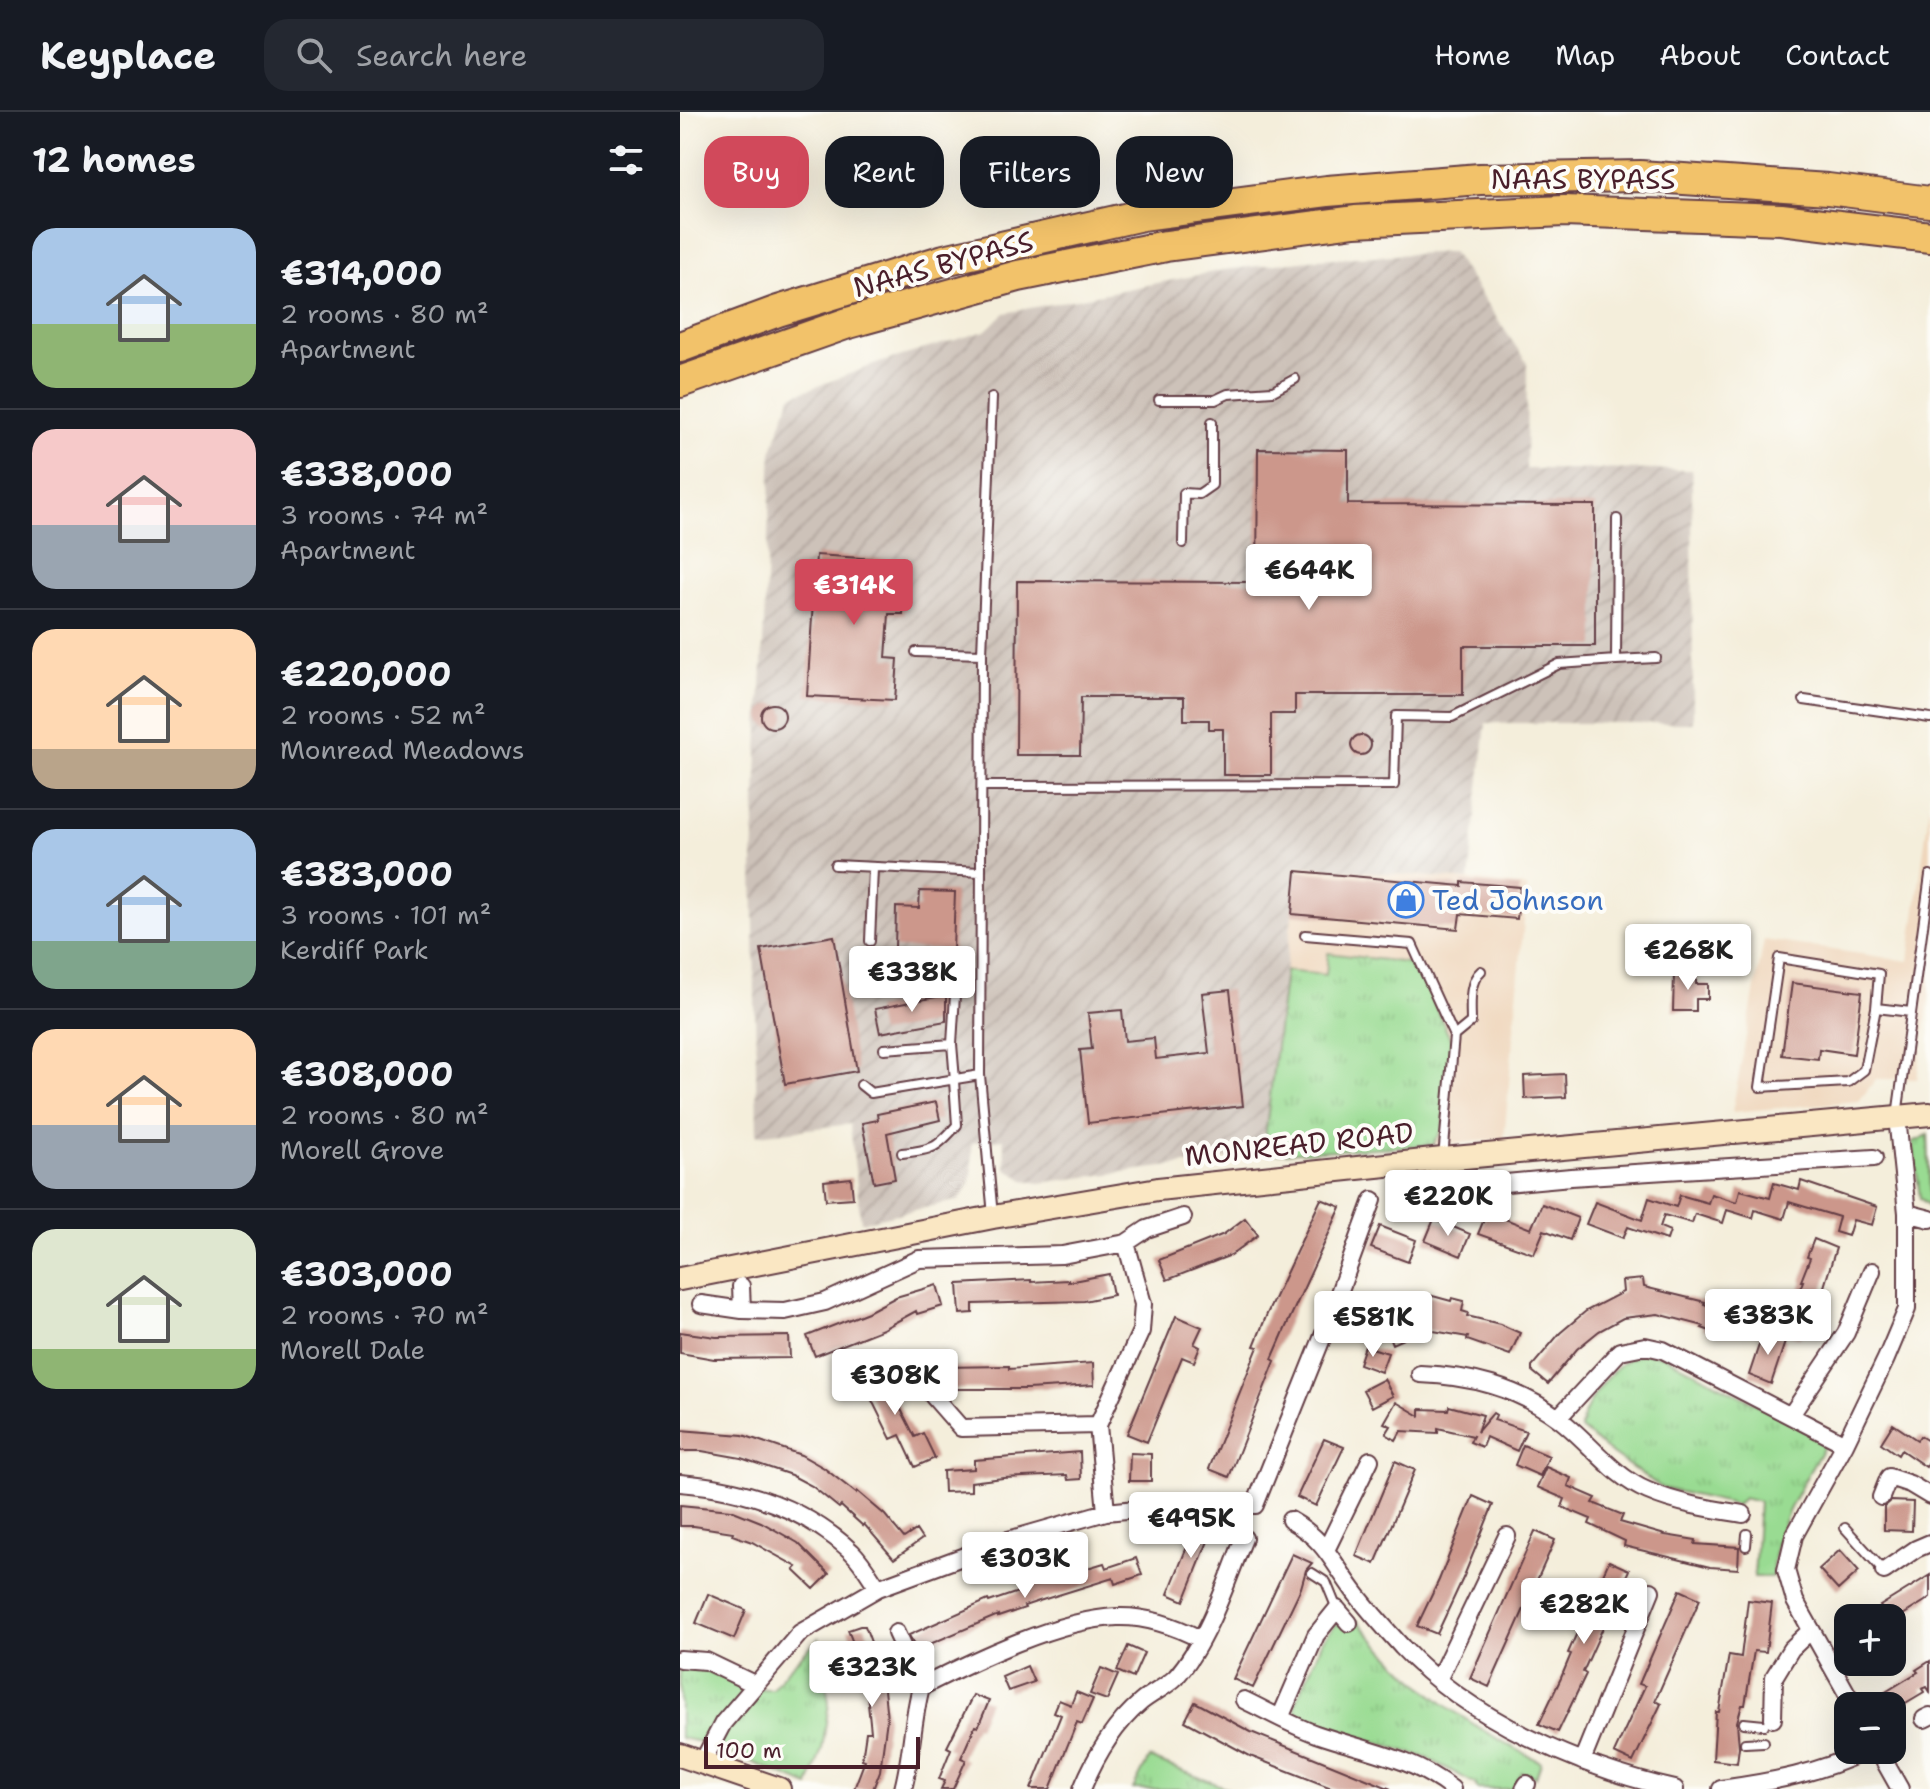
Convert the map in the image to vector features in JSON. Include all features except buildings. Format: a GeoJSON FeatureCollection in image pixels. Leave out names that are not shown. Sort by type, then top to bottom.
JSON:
{"type":"FeatureCollection","features":[{"type":"Feature","properties":{"kind":"highway","name":"NAAS BYPASS"},"geometry":{"type":"LineString","coordinates":[[680,347],[778,311],[944,260],[1142,215],[1327,191],[1480,179],[1640,176],[1828,189],[1930,202]]}},
{"type":"Feature","properties":{"kind":"highway","name":"NAAS BYPASS"},"geometry":{"type":"LineString","coordinates":[[680,382],[848,323],[1018,276],[1166,246],[1355,221],[1564,211],[1781,219],[1930,237]]}},
{"type":"Feature","properties":{"kind":"street","name":"MONREAD ROAD"},"geometry":{"type":"LineString","coordinates":[[680,1279],[993,1217],[1158,1189],[1930,1114]]}},
{"type":"Feature","properties":{"kind":"street"},"geometry":{"type":"LineString","coordinates":[[1846,1692],[1810,1631],[1788,1583],[1788,1558],[1794,1536],[1845,1444],[1907,1309],[1907,1213],[1897,1117]]}},
{"type":"Feature","properties":{"kind":"street"},"geometry":{"type":"LineString","coordinates":[[1568,1148],[1571,1177]]}},
{"type":"Feature","properties":{"kind":"street"},"geometry":{"type":"LineString","coordinates":[[1409,1192],[1571,1177],[1874,1158]]}},
{"type":"Feature","properties":{"kind":"street"},"geometry":{"type":"LineString","coordinates":[[703,1761],[723,1723],[800,1633],[878,1588],[1008,1540],[1106,1512],[1207,1502],[1255,1505],[1325,1331],[1373,1200]]}},
{"type":"Feature","properties":{"kind":"street"},"geometry":{"type":"LineString","coordinates":[[1907,1213],[1930,1219]]}},
{"type":"Feature","properties":{"kind":"street"},"geometry":{"type":"LineString","coordinates":[[701,1304],[742,1310],[785,1311],[825,1302],[919,1259],[1062,1255],[1126,1243],[1147,1229],[1183,1217]]}},
{"type":"Feature","properties":{"kind":"street"},"geometry":{"type":"LineString","coordinates":[[1106,1512],[1098,1425],[1141,1331],[1143,1304],[1126,1243]]}},
{"type":"Feature","properties":{"kind":"street"},"geometry":{"type":"LineString","coordinates":[[1791,1415],[1846,1333],[1872,1271]]}},
{"type":"Feature","properties":{"kind":"street"},"geometry":{"type":"LineString","coordinates":[[741,1286],[742,1310]]}},
{"type":"Feature","properties":{"kind":"street"},"geometry":{"type":"LineString","coordinates":[[1558,1418],[1620,1351],[1645,1346],[1663,1350],[1845,1444]]}},
{"type":"Feature","properties":{"kind":"street"},"geometry":{"type":"LineString","coordinates":[[1420,1374],[1459,1376],[1506,1389],[1558,1418],[1595,1454],[1646,1491],[1695,1506],[1743,1514]]}},
{"type":"Feature","properties":{"kind":"street"},"geometry":{"type":"LineString","coordinates":[[933,1396],[961,1428],[1098,1425]]}},
{"type":"Feature","properties":{"kind":"street"},"geometry":{"type":"LineString","coordinates":[[1327,1548],[1370,1460]]}},
{"type":"Feature","properties":{"kind":"street"},"geometry":{"type":"LineString","coordinates":[[1881,1497],[1889,1477],[1910,1484],[1930,1496]]}},
{"type":"Feature","properties":{"kind":"street"},"geometry":{"type":"LineString","coordinates":[[680,1483],[734,1489],[782,1504],[821,1528],[854,1554],[878,1588]]}},
{"type":"Feature","properties":{"kind":"street"},"geometry":{"type":"LineString","coordinates":[[1290,1520],[1327,1548],[1355,1592],[1403,1649],[1438,1680],[1498,1722],[1582,1761],[1635,1780],[1675,1789]]}},
{"type":"Feature","properties":{"kind":"street"},"geometry":{"type":"LineString","coordinates":[[1438,1680],[1507,1536]]}},
{"type":"Feature","properties":{"kind":"street"},"geometry":{"type":"LineString","coordinates":[[1082,1789],[1096,1758],[1114,1731],[1141,1703],[1178,1674],[1200,1639],[1244,1538]]}},
{"type":"Feature","properties":{"kind":"street"},"geometry":{"type":"LineString","coordinates":[[1884,1571],[1930,1543]]}},
{"type":"Feature","properties":{"kind":"street"},"geometry":{"type":"LineString","coordinates":[[1582,1761],[1651,1591]]}},
{"type":"Feature","properties":{"kind":"street"},"geometry":{"type":"LineString","coordinates":[[1280,1718],[1316,1635],[1337,1609],[1349,1623]]}},
{"type":"Feature","properties":{"kind":"street"},"geometry":{"type":"LineString","coordinates":[[921,1687],[976,1659],[1085,1620],[1134,1619],[1173,1626],[1200,1639]]}},
{"type":"Feature","properties":{"kind":"street"},"geometry":{"type":"LineString","coordinates":[[1769,1722],[1774,1677],[1791,1649],[1810,1631]]}},
{"type":"Feature","properties":{"kind":"street"},"geometry":{"type":"LineString","coordinates":[[896,1633],[921,1687],[903,1789]]}},
{"type":"Feature","properties":{"kind":"street"},"geometry":{"type":"LineString","coordinates":[[680,1659],[706,1661],[754,1684]]}},
{"type":"Feature","properties":{"kind":"street"},"geometry":{"type":"LineString","coordinates":[[1244,1700],[1316,1734],[1377,1750],[1432,1773],[1452,1789]]}},
{"type":"Feature","properties":{"kind":"street"},"geometry":{"type":"LineString","coordinates":[[680,1755],[779,1789]]}},
{"type":"Feature","properties":{"kind":"street"},"geometry":{"type":"LineString","coordinates":[[1721,1789],[1793,1777],[1837,1764]]}},
{"type":"Feature","properties":{"kind":"street"},"geometry":{"type":"LineString","coordinates":[[1886,1764],[1900,1789]]}},
{"type":"Feature","properties":{"kind":"lane"},"geometry":{"type":"LineString","coordinates":[[1159,400],[1215,400],[1228,394],[1273,391],[1295,379]]}},
{"type":"Feature","properties":{"kind":"lane"},"geometry":{"type":"LineString","coordinates":[[992,397],[982,654],[980,1075],[993,1217]]}},
{"type":"Feature","properties":{"kind":"lane"},"geometry":{"type":"LineString","coordinates":[[1183,543],[1184,493],[1199,494],[1212,485],[1212,422]]}},
{"type":"Feature","properties":{"kind":"lane"},"geometry":{"type":"LineString","coordinates":[[1616,660],[1617,519]]}},
{"type":"Feature","properties":{"kind":"lane"},"geometry":{"type":"LineString","coordinates":[[916,652],[982,654]]}},
{"type":"Feature","properties":{"kind":"lane"},"geometry":{"type":"LineString","coordinates":[[982,786],[1394,785],[1396,716],[1452,717],[1559,664],[1656,658]]}},
{"type":"Feature","properties":{"kind":"lane"},"geometry":{"type":"LineString","coordinates":[[1804,700],[1930,718]]}},
{"type":"Feature","properties":{"kind":"lane"},"geometry":{"type":"LineString","coordinates":[[835,865],[981,872]]}},
{"type":"Feature","properties":{"kind":"lane"},"geometry":{"type":"LineString","coordinates":[[870,941],[873,868]]}},
{"type":"Feature","properties":{"kind":"lane"},"geometry":{"type":"LineString","coordinates":[[1897,1117],[1930,875]]}},
{"type":"Feature","properties":{"kind":"lane"},"geometry":{"type":"LineString","coordinates":[[1305,935],[1412,944],[1454,1036],[1443,1159]]}},
{"type":"Feature","properties":{"kind":"lane"},"geometry":{"type":"LineString","coordinates":[[1779,958],[1879,974],[1876,1008],[1864,1070],[1848,1082],[1760,1087],[1779,958]]}},
{"type":"Feature","properties":{"kind":"lane"},"geometry":{"type":"LineString","coordinates":[[1454,1036],[1471,1022],[1475,976],[1481,971]]}},
{"type":"Feature","properties":{"kind":"lane"},"geometry":{"type":"LineString","coordinates":[[902,1153],[930,1151],[940,1145],[957,1125],[952,1044],[955,995]]}},
{"type":"Feature","properties":{"kind":"lane"},"geometry":{"type":"LineString","coordinates":[[1876,1008],[1911,1012]]}},
{"type":"Feature","properties":{"kind":"lane"},"geometry":{"type":"LineString","coordinates":[[884,1049],[952,1044]]}},
{"type":"Feature","properties":{"kind":"lane"},"geometry":{"type":"LineString","coordinates":[[861,1085],[871,1093],[980,1075]]}},
{"type":"Feature","properties":{"kind":"lane"},"geometry":{"type":"LineString","coordinates":[[1845,1528],[1884,1571]]}},
{"type":"Feature","properties":{"kind":"lane"},"geometry":{"type":"LineString","coordinates":[[1746,1546],[1747,1534]]}},
{"type":"Feature","properties":{"kind":"lane"},"geometry":{"type":"LineString","coordinates":[[1312,1573],[1326,1582],[1337,1609]]}},
{"type":"Feature","properties":{"kind":"lane"},"geometry":{"type":"LineString","coordinates":[[1744,1723],[1769,1722]]}},
{"type":"Feature","properties":{"kind":"lane"},"geometry":{"type":"LineString","coordinates":[[1745,1743],[1764,1742]]}},
{"type":"Feature","properties":{"kind":"shaded area"},"geometry":{"type":"Polygon","coordinates":[[[1452,252],[1527,363],[1526,469],[1692,470],[1693,723],[1486,723],[1469,880],[1298,866],[1263,1154],[1039,1183],[1024,1180],[1006,1168],[1003,1139],[972,1143],[972,1173],[968,1188],[959,1200],[861,1222],[850,1124],[757,1135],[753,859],[772,450],[791,396],[879,363],[985,331],[1005,313],[1224,270],[1318,259],[1452,252]]]}},
{"type":"Feature","properties":{"kind":"shaded area"},"geometry":{"type":"Polygon","coordinates":[[[1930,803],[1930,993],[1917,1079],[1876,1079],[1859,1101],[1732,1112],[1764,940],[1909,961],[1930,803]]]}},
{"type":"Feature","properties":{"kind":"shaded area"},"geometry":{"type":"Polygon","coordinates":[[[1298,865],[1527,887],[1504,1139],[1433,1145],[1444,1127],[1328,954],[1326,975],[1285,971],[1298,865]]]}},
{"type":"Feature","properties":{"kind":"green space"},"geometry":{"type":"Polygon","coordinates":[[[1328,953],[1416,964],[1453,1045],[1443,1129],[1433,1145],[1263,1154],[1285,971],[1326,975],[1328,953]]]}},
{"type":"Feature","properties":{"kind":"green space"},"geometry":{"type":"Polygon","coordinates":[[[1928,1135],[1930,1207],[1920,1198],[1913,1142],[1928,1135]]]}},
{"type":"Feature","properties":{"kind":"green space"},"geometry":{"type":"Polygon","coordinates":[[[1646,1353],[1664,1356],[1827,1441],[1799,1489],[1784,1523],[1772,1577],[1754,1577],[1759,1502],[1743,1498],[1737,1505],[1662,1488],[1581,1429],[1591,1401],[1605,1381],[1627,1360],[1646,1353]]]}},
{"type":"Feature","properties":{"kind":"green space"},"geometry":{"type":"Polygon","coordinates":[[[1358,1621],[1400,1666],[1442,1702],[1488,1733],[1541,1762],[1536,1777],[1522,1772],[1513,1789],[1478,1789],[1474,1783],[1427,1758],[1306,1720],[1296,1713],[1296,1703],[1323,1640],[1338,1622],[1347,1628],[1358,1621]]]}},
{"type":"Feature","properties":{"kind":"green space"},"geometry":{"type":"Polygon","coordinates":[[[819,1638],[829,1703],[822,1749],[809,1786],[706,1743],[680,1738],[680,1664],[760,1689],[772,1689],[819,1638]]]}},
{"type":"Feature","properties":{"kind":"green space"},"geometry":{"type":"Polygon","coordinates":[[[1149,1758],[1229,1789],[1133,1789],[1149,1758]]]}},
{"type":"Feature","properties":{"kind":"place","name":"Ted Johnson"},"geometry":{"type":"Point","coordinates":[1406,900]}}]}
